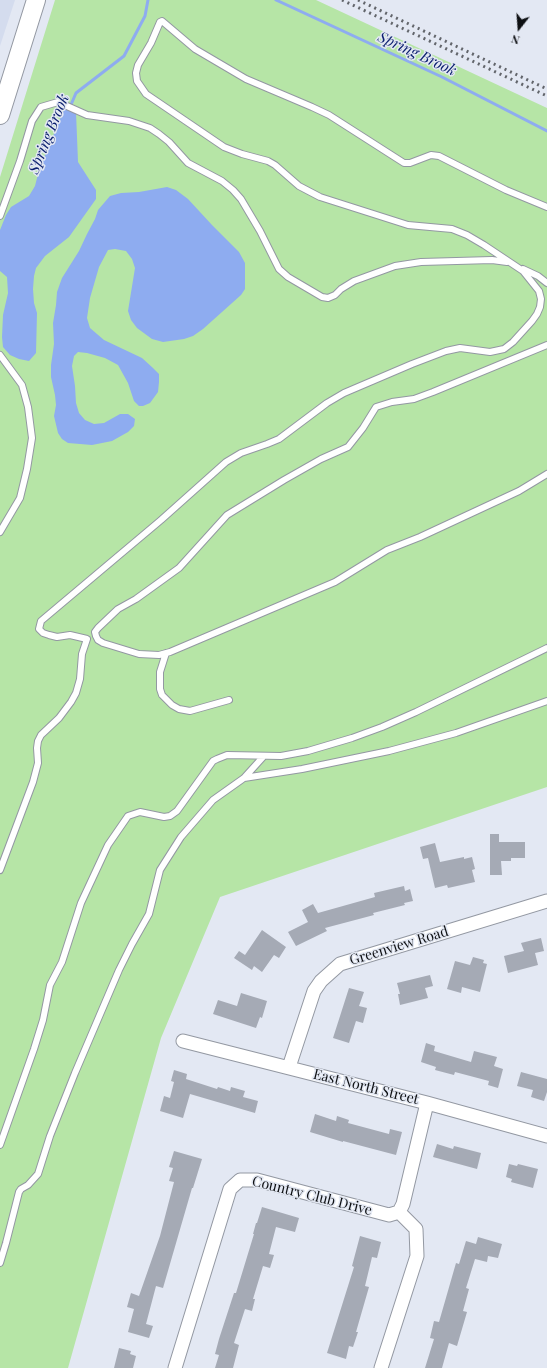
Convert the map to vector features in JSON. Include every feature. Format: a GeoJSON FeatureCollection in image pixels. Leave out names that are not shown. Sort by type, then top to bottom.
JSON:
{"type":"FeatureCollection","features":[{"type":"Feature","properties":{"kind":"main road"},"geometry":{"type":"LineString","coordinates":[[0,114],[6,76],[36,0]]}},
{"type":"Feature","properties":{"kind":"street","name":"Greenview Road"},"geometry":{"type":"LineString","coordinates":[[289,1067],[314,991],[321,981],[340,964],[547,901]]}},
{"type":"Feature","properties":{"kind":"street","name":"East North Street"},"geometry":{"type":"LineString","coordinates":[[183,1041],[427,1103],[547,1136]]}},
{"type":"Feature","properties":{"kind":"street"},"geometry":{"type":"LineString","coordinates":[[381,1368],[417,1256],[416,1229],[399,1212],[403,1204],[427,1103]]}},
{"type":"Feature","properties":{"kind":"street","name":"Country Club Drive"},"geometry":{"type":"LineString","coordinates":[[175,1368],[230,1189],[240,1180],[257,1180],[389,1215],[399,1212]]}},
{"type":"Feature","properties":{"kind":"lane"},"geometry":{"type":"LineString","coordinates":[[96,636],[87,639],[70,635],[56,637],[43,633],[39,629],[41,621],[161,520],[226,462],[241,453],[279,439],[327,403],[344,393],[446,350],[460,348],[490,352],[504,349],[513,342],[537,314],[541,299],[538,291],[523,271],[484,245],[452,229],[408,225],[320,197],[299,186],[275,165],[268,161],[242,154],[224,147],[146,94],[137,81],[136,73],[138,65],[151,43],[160,22],[162,21],[194,49],[246,79],[329,115],[404,163],[410,163],[431,155],[439,156],[506,190],[547,207]]}},
{"type":"Feature","properties":{"kind":"lane"},"geometry":{"type":"LineString","coordinates":[[0,216],[20,161],[32,121],[41,107],[58,102],[86,115],[129,121],[150,128],[159,134],[169,142],[188,163],[217,178],[233,190],[260,231],[279,269],[288,277],[322,297],[328,298],[335,295],[354,280],[395,266],[414,263],[492,260],[504,261],[538,276],[547,283]]}},
{"type":"Feature","properties":{"kind":"lane"},"geometry":{"type":"LineString","coordinates":[[547,345],[414,399],[392,402],[376,407],[363,428],[348,447],[321,459],[227,515],[179,568],[136,599],[118,609],[98,628],[96,636],[98,640],[103,643],[138,654],[159,656],[335,582],[387,550],[420,537],[519,491],[547,474]]}},
{"type":"Feature","properties":{"kind":"lane"},"geometry":{"type":"LineString","coordinates":[[0,355],[22,385],[28,407],[32,438],[20,498],[0,532]]}},
{"type":"Feature","properties":{"kind":"lane"},"geometry":{"type":"LineString","coordinates":[[0,870],[34,782],[38,763],[38,741],[41,735],[65,711],[76,693],[80,678],[82,654],[87,639]]}},
{"type":"Feature","properties":{"kind":"lane"},"geometry":{"type":"LineString","coordinates":[[0,1145],[43,1020],[50,985],[62,962],[85,892],[108,845],[128,816],[140,812],[164,817],[170,816],[177,811],[213,761],[217,759],[227,756],[281,756],[308,751],[332,744],[382,727],[416,712],[547,648]]}},
{"type":"Feature","properties":{"kind":"lane"},"geometry":{"type":"LineString","coordinates":[[166,653],[160,672],[160,689],[162,695],[172,705],[179,709],[190,711],[229,700]]}},
{"type":"Feature","properties":{"kind":"lane"},"geometry":{"type":"LineString","coordinates":[[244,778],[309,768],[397,749],[462,731],[547,701]]}},
{"type":"Feature","properties":{"kind":"lane"},"geometry":{"type":"LineString","coordinates":[[0,1263],[19,1192],[34,1180],[38,1174],[50,1136],[75,1073],[119,970],[149,914],[160,870],[182,837],[203,811],[224,792],[244,778],[263,757]]}},
{"type":"Feature","properties":{"kind":"shaded area"},"geometry":{"type":"Polygon","coordinates":[[[0,0],[15,0],[0,46],[0,0]]]}},
{"type":"Feature","properties":{"kind":"green space"},"geometry":{"type":"Polygon","coordinates":[[[55,0],[316,0],[547,108],[547,787],[220,897],[161,1038],[68,1368],[0,1368],[0,177],[55,0]]]}},
{"type":"Feature","properties":{"kind":"water"},"geometry":{"type":"Polygon","coordinates":[[[65,107],[76,112],[78,162],[96,190],[96,199],[69,237],[45,256],[36,268],[33,289],[34,303],[37,313],[36,353],[29,361],[10,355],[3,347],[3,315],[8,293],[7,277],[0,271],[0,230],[11,207],[29,196],[35,186],[39,170],[65,107]]]}},
{"type":"Feature","properties":{"kind":"water"},"geometry":{"type":"Polygon","coordinates":[[[167,187],[176,190],[188,199],[239,252],[245,263],[245,289],[241,295],[193,336],[163,342],[152,339],[137,328],[131,320],[128,311],[135,268],[132,259],[126,251],[115,249],[108,250],[99,267],[90,298],[87,318],[90,328],[104,340],[142,358],[153,368],[159,374],[158,392],[150,403],[139,406],[134,401],[128,383],[118,365],[105,358],[78,352],[74,356],[72,366],[76,403],[79,413],[85,420],[94,424],[104,423],[120,414],[128,414],[135,419],[134,426],[128,432],[112,441],[92,445],[68,443],[62,439],[58,433],[54,416],[56,405],[51,377],[54,344],[53,323],[57,292],[62,278],[79,251],[98,210],[110,196],[121,193],[139,192],[167,187]]]}},
{"type":"Feature","properties":{"kind":"building"},"geometry":{"type":"Polygon","coordinates":[[[490,834],[499,834],[499,842],[525,842],[525,858],[511,858],[511,861],[501,861],[502,875],[490,875],[490,834]]]}},
{"type":"Feature","properties":{"kind":"building"},"geometry":{"type":"Polygon","coordinates":[[[435,843],[440,862],[464,857],[464,859],[472,857],[475,869],[472,870],[475,882],[448,888],[447,885],[435,888],[428,858],[423,859],[420,847],[435,843]]]}},
{"type":"Feature","properties":{"kind":"building"},"geometry":{"type":"Polygon","coordinates":[[[404,886],[405,891],[410,889],[413,901],[404,903],[405,905],[325,928],[327,931],[296,946],[288,932],[308,922],[302,910],[313,904],[318,913],[375,897],[374,893],[404,886]]]}},
{"type":"Feature","properties":{"kind":"building"},"geometry":{"type":"Polygon","coordinates":[[[262,930],[286,947],[279,958],[274,955],[262,972],[254,966],[252,970],[234,958],[239,951],[245,955],[262,930]]]}},
{"type":"Feature","properties":{"kind":"building"},"geometry":{"type":"Polygon","coordinates":[[[541,938],[544,951],[535,953],[538,965],[508,973],[504,956],[524,951],[521,943],[541,938]]]}},
{"type":"Feature","properties":{"kind":"building"},"geometry":{"type":"Polygon","coordinates":[[[473,957],[484,960],[483,963],[487,964],[480,992],[462,987],[461,993],[447,989],[455,961],[470,965],[473,957]]]}},
{"type":"Feature","properties":{"kind":"building"},"geometry":{"type":"Polygon","coordinates":[[[430,975],[433,986],[425,988],[428,998],[400,1005],[398,994],[400,994],[397,983],[430,975]]]}},
{"type":"Feature","properties":{"kind":"building"},"geometry":{"type":"Polygon","coordinates":[[[349,988],[364,992],[359,1006],[367,1008],[363,1023],[356,1021],[349,1043],[333,1038],[349,988]]]}},
{"type":"Feature","properties":{"kind":"building"},"geometry":{"type":"Polygon","coordinates":[[[241,993],[267,1001],[262,1018],[260,1017],[256,1028],[213,1014],[218,1000],[237,1006],[241,993]]]}},
{"type":"Feature","properties":{"kind":"building"},"geometry":{"type":"Polygon","coordinates":[[[426,1043],[435,1046],[434,1051],[471,1062],[474,1051],[497,1057],[494,1066],[503,1069],[498,1088],[488,1085],[489,1081],[455,1072],[454,1075],[435,1070],[436,1067],[421,1062],[426,1043]]]}},
{"type":"Feature","properties":{"kind":"building"},"geometry":{"type":"Polygon","coordinates":[[[174,1070],[187,1074],[186,1079],[217,1089],[218,1087],[230,1091],[231,1087],[245,1091],[243,1097],[258,1101],[255,1113],[190,1094],[183,1118],[160,1111],[164,1096],[170,1098],[174,1082],[171,1081],[174,1070]]]}},
{"type":"Feature","properties":{"kind":"building"},"geometry":{"type":"Polygon","coordinates":[[[521,1072],[547,1079],[547,1092],[544,1101],[531,1097],[533,1090],[517,1086],[521,1072]]]}},
{"type":"Feature","properties":{"kind":"building"},"geometry":{"type":"Polygon","coordinates":[[[315,1114],[336,1121],[337,1116],[349,1120],[348,1123],[389,1134],[390,1129],[402,1132],[396,1155],[310,1132],[315,1114]]]}},
{"type":"Feature","properties":{"kind":"building"},"geometry":{"type":"Polygon","coordinates":[[[437,1144],[453,1149],[454,1146],[481,1153],[477,1169],[433,1157],[437,1144]]]}},
{"type":"Feature","properties":{"kind":"building"},"geometry":{"type":"Polygon","coordinates":[[[174,1151],[202,1159],[163,1288],[156,1286],[146,1324],[153,1326],[149,1338],[128,1332],[134,1309],[127,1307],[131,1293],[139,1296],[160,1236],[174,1182],[169,1181],[173,1168],[169,1167],[174,1151]]]}},
{"type":"Feature","properties":{"kind":"building"},"geometry":{"type":"Polygon","coordinates":[[[509,1164],[517,1166],[518,1164],[538,1169],[533,1188],[511,1182],[512,1179],[506,1177],[509,1164]]]}},
{"type":"Feature","properties":{"kind":"building"},"geometry":{"type":"Polygon","coordinates":[[[262,1207],[299,1218],[295,1232],[276,1227],[269,1254],[274,1255],[270,1268],[263,1266],[253,1299],[255,1299],[252,1311],[245,1309],[234,1343],[239,1345],[233,1368],[215,1368],[219,1355],[215,1354],[219,1339],[234,1293],[236,1293],[262,1207]]]}},
{"type":"Feature","properties":{"kind":"building"},"geometry":{"type":"Polygon","coordinates":[[[360,1236],[381,1242],[377,1258],[372,1257],[365,1286],[369,1287],[356,1332],[358,1332],[353,1347],[349,1346],[346,1359],[327,1353],[354,1267],[352,1266],[360,1236]]]}},
{"type":"Feature","properties":{"kind":"building"},"geometry":{"type":"Polygon","coordinates":[[[478,1237],[502,1244],[498,1258],[488,1256],[487,1262],[475,1259],[466,1288],[469,1289],[463,1311],[467,1312],[457,1346],[449,1343],[442,1368],[425,1368],[434,1339],[430,1338],[434,1321],[439,1322],[456,1263],[459,1264],[466,1241],[476,1244],[478,1237]]]}},
{"type":"Feature","properties":{"kind":"building"},"geometry":{"type":"Polygon","coordinates":[[[119,1348],[131,1351],[130,1354],[136,1356],[133,1368],[114,1368],[119,1348]]]}},
{"type":"Feature","properties":{"kind":"waterway","name":"Spring Brook"},"geometry":{"type":"LineString","coordinates":[[70,107],[76,93],[124,56],[145,16],[148,0]]}},
{"type":"Feature","properties":{"kind":"waterway","name":"Spring Brook"},"geometry":{"type":"LineString","coordinates":[[276,0],[442,77],[547,131]]}},
{"type":"Feature","properties":{"kind":"railway"},"geometry":{"type":"LineString","coordinates":[[342,0],[547,96]]}},
{"type":"Feature","properties":{"kind":"railway"},"geometry":{"type":"LineString","coordinates":[[358,0],[547,89]]}}]}
